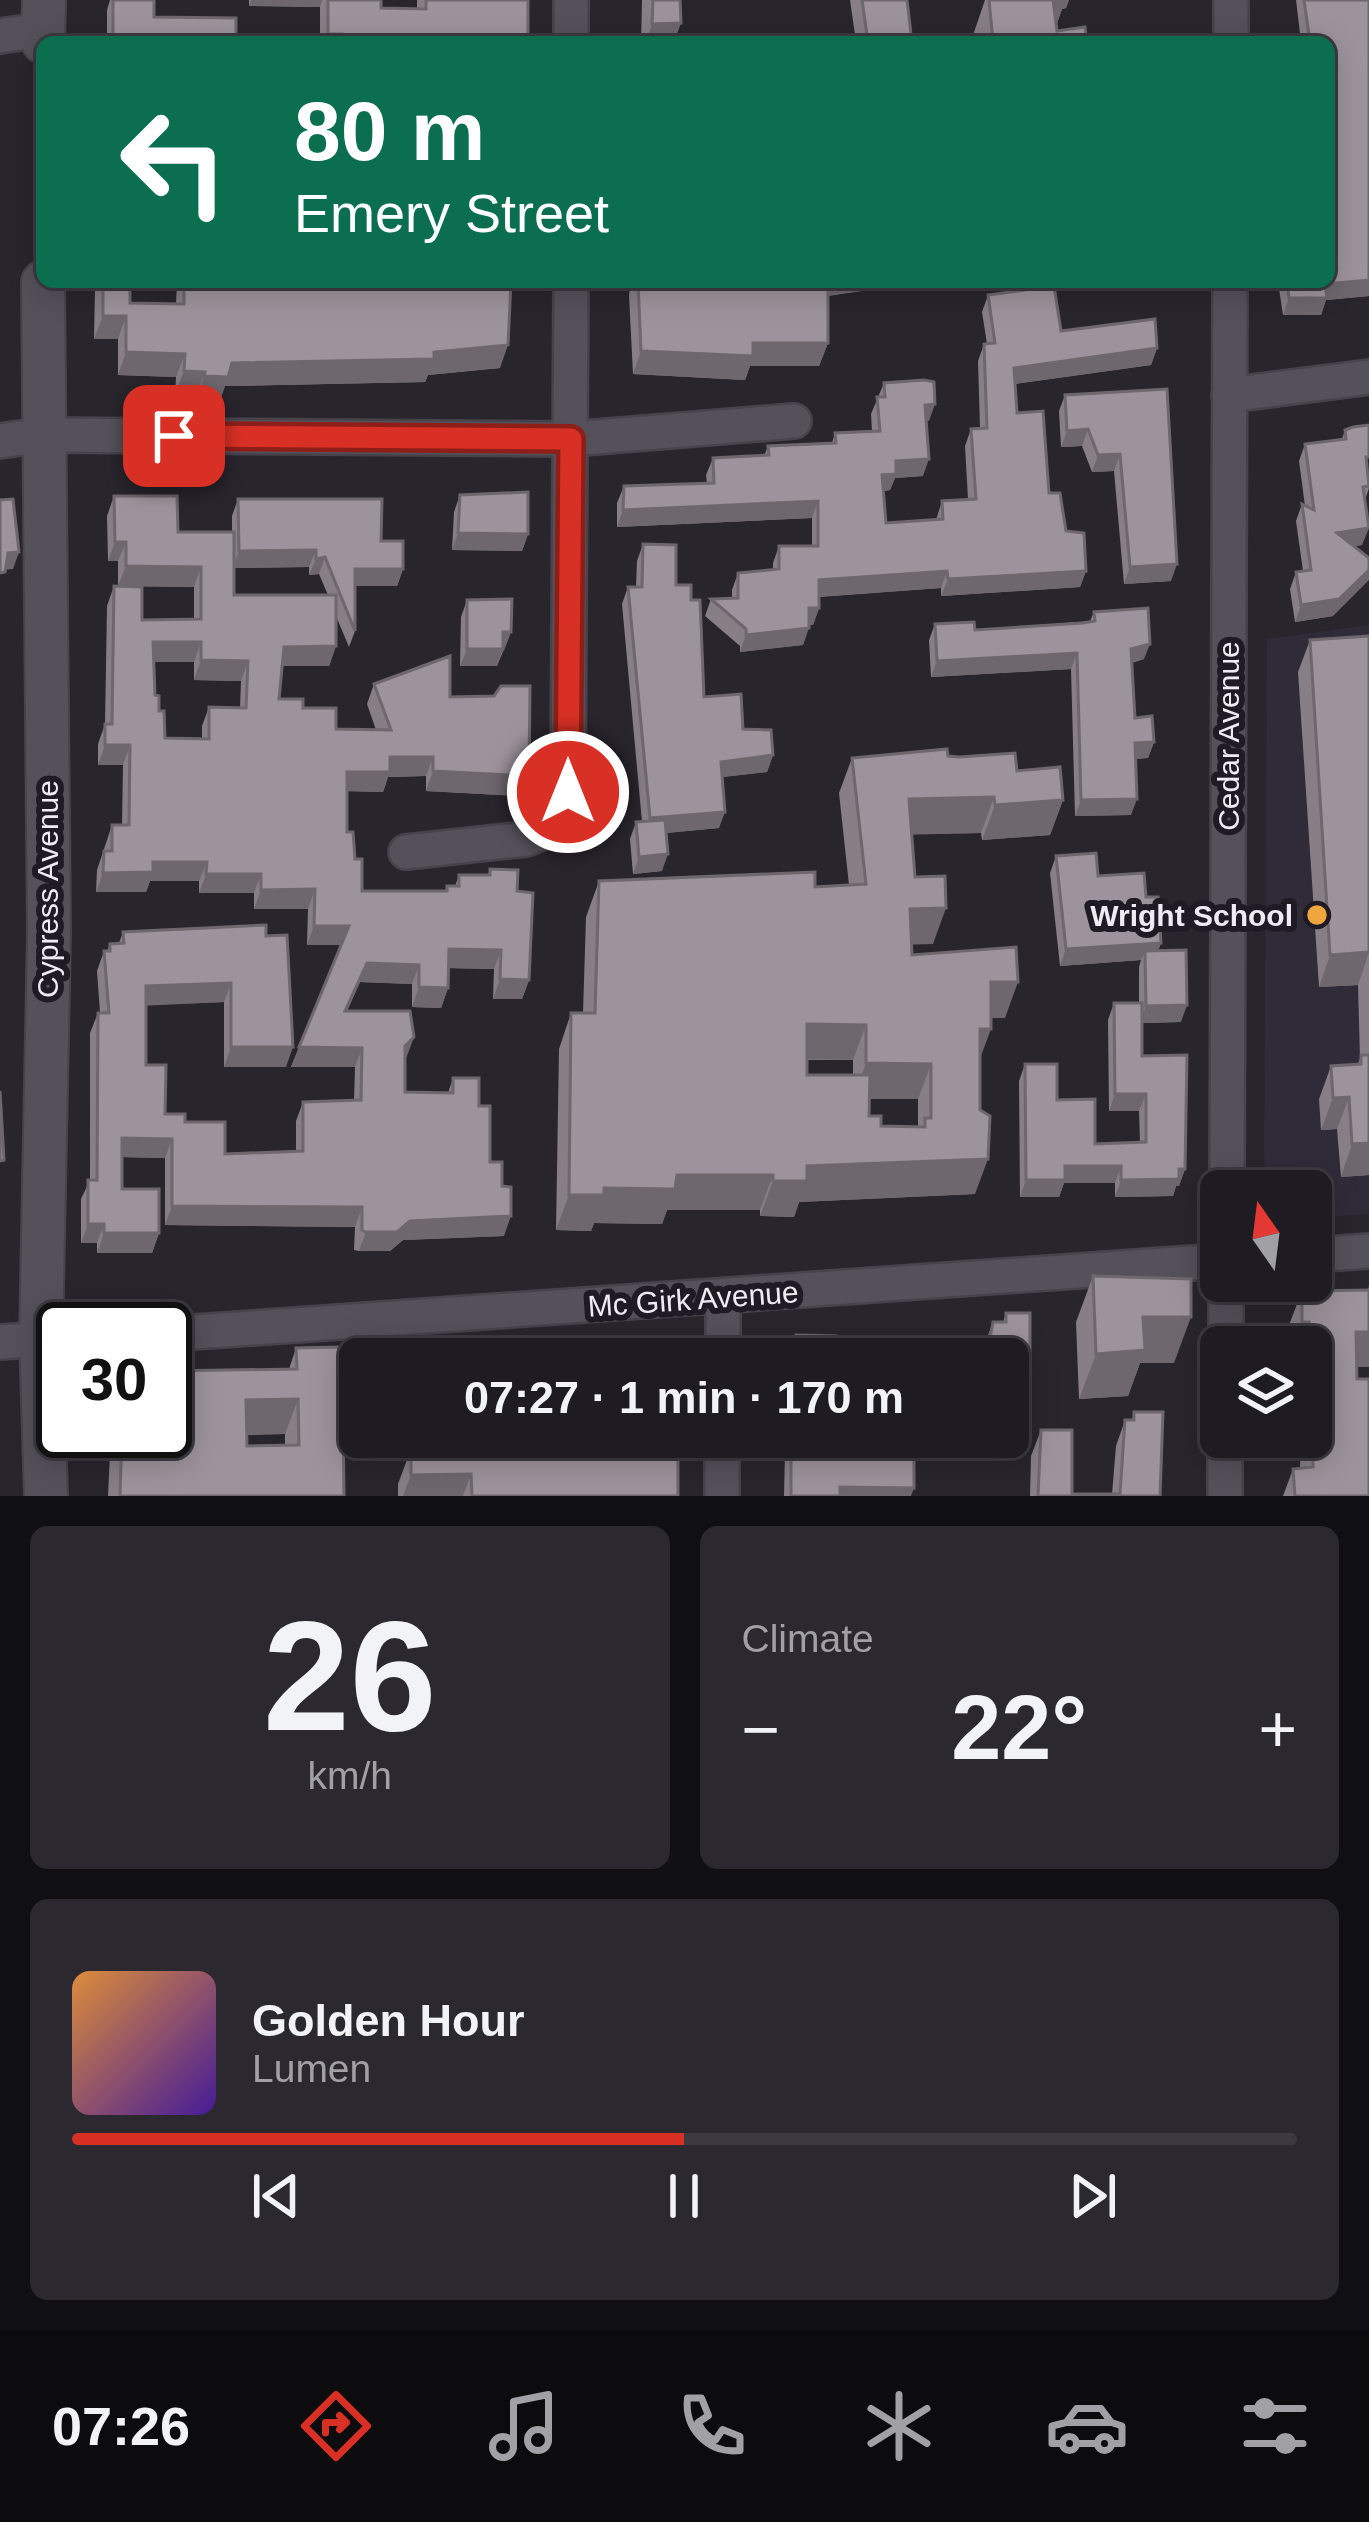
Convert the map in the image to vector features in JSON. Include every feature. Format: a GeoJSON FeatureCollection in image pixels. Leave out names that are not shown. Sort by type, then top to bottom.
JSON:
{"type":"FeatureCollection","features":[{"type":"Feature","properties":{"kind":"street"},"geometry":{"type":"LineString","coordinates":[[571,0],[571,36]]}},
{"type":"Feature","properties":{"kind":"street"},"geometry":{"type":"LineString","coordinates":[[1231,0],[1231,36]]}},
{"type":"Feature","properties":{"kind":"street"},"geometry":{"type":"LineString","coordinates":[[0,36],[44,24]]}},
{"type":"Feature","properties":{"kind":"street","name":"Cypress Avenue"},"geometry":{"type":"LineString","coordinates":[[43,288],[21,438],[49,932],[34,1340],[46,1496]]}},
{"type":"Feature","properties":{"kind":"street"},"geometry":{"type":"LineString","coordinates":[[406,852],[526,839],[552,829],[568,792],[571,288]]}},
{"type":"Feature","properties":{"kind":"street","name":"Cedar Avenue"},"geometry":{"type":"LineString","coordinates":[[1227,1170],[1230,288]]}},
{"type":"Feature","properties":{"kind":"street"},"geometry":{"type":"LineString","coordinates":[[1229,395],[1369,377]]}},
{"type":"Feature","properties":{"kind":"street"},"geometry":{"type":"LineString","coordinates":[[21,438],[571,439],[794,421]]}},
{"type":"Feature","properties":{"kind":"street"},"geometry":{"type":"LineString","coordinates":[[1332,1254],[1369,1252]]}},
{"type":"Feature","properties":{"kind":"street","name":"Mc Girk Avenue"},"geometry":{"type":"LineString","coordinates":[[192,1332],[1200,1263]]}},
{"type":"Feature","properties":{"kind":"street"},"geometry":{"type":"LineString","coordinates":[[723,1297],[723,1338]]}},
{"type":"Feature","properties":{"kind":"street"},"geometry":{"type":"LineString","coordinates":[[722,1458],[722,1496]]}},
{"type":"Feature","properties":{"kind":"street"},"geometry":{"type":"LineString","coordinates":[[1225,1496],[1226,1458]]}},
{"type":"Feature","properties":{"kind":"shaded area","name":"Wright School"},"geometry":{"type":"Polygon","coordinates":[[[1369,625],[1369,1214],[1332,1217],[1332,1170],[1264,1170],[1267,639],[1369,625]]]}},
{"type":"Feature","properties":{"kind":"building"},"geometry":{"type":"Polygon","coordinates":[[[113,0],[154,0],[154,17],[236,18],[236,36],[113,36],[113,0]]]}},
{"type":"Feature","properties":{"kind":"building"},"geometry":{"type":"Polygon","coordinates":[[[328,0],[381,0],[381,8],[426,9],[426,0],[528,0],[528,36],[328,34],[328,0]]]}},
{"type":"Feature","properties":{"kind":"building"},"geometry":{"type":"Polygon","coordinates":[[[653,0],[680,0],[681,23],[652,24],[653,0]]]}},
{"type":"Feature","properties":{"kind":"building"},"geometry":{"type":"Polygon","coordinates":[[[862,0],[907,0],[911,36],[867,36],[862,0]]]}},
{"type":"Feature","properties":{"kind":"building"},"geometry":{"type":"Polygon","coordinates":[[[989,0],[1053,0],[1057,31],[1085,27],[1086,36],[993,36],[989,0]]]}},
{"type":"Feature","properties":{"kind":"building"},"geometry":{"type":"Polygon","coordinates":[[[1304,0],[1369,0],[1369,280],[1335,283],[1335,36],[1309,36],[1304,0]]]}},
{"type":"Feature","properties":{"kind":"building"},"geometry":{"type":"Polygon","coordinates":[[[103,288],[130,288],[130,303],[184,304],[184,288],[511,288],[508,345],[434,352],[434,359],[232,363],[228,377],[184,371],[185,354],[126,352],[126,316],[103,316],[103,288]]]}},
{"type":"Feature","properties":{"kind":"building"},"geometry":{"type":"Polygon","coordinates":[[[638,288],[828,288],[828,343],[753,343],[753,356],[641,351],[638,288]]]}},
{"type":"Feature","properties":{"kind":"building"},"geometry":{"type":"Polygon","coordinates":[[[1054,288],[1061,331],[1155,319],[1157,348],[1014,368],[1017,413],[1043,411],[1049,493],[1060,493],[1066,531],[1084,533],[1086,571],[948,579],[947,571],[819,580],[819,608],[809,608],[809,628],[746,635],[746,629],[711,599],[738,598],[738,573],[779,569],[779,546],[818,546],[818,501],[623,510],[624,486],[714,483],[713,458],[769,455],[768,446],[836,443],[835,433],[880,431],[877,397],[885,397],[884,383],[924,380],[934,382],[935,404],[925,405],[929,459],[896,461],[896,474],[882,475],[886,523],[943,519],[942,501],[976,499],[971,429],[987,428],[984,344],[995,343],[988,295],[1054,288]]]}},
{"type":"Feature","properties":{"kind":"building"},"geometry":{"type":"Polygon","coordinates":[[[1288,288],[1326,288],[1327,298],[1289,298],[1288,288]]]}},
{"type":"Feature","properties":{"kind":"building"},"geometry":{"type":"Polygon","coordinates":[[[1167,389],[1177,564],[1130,567],[1120,454],[1098,455],[1088,429],[1067,431],[1065,395],[1167,389]]]}},
{"type":"Feature","properties":{"kind":"building"},"geometry":{"type":"Polygon","coordinates":[[[1369,425],[1369,486],[1363,487],[1369,528],[1337,533],[1369,558],[1369,570],[1339,599],[1301,605],[1296,572],[1311,570],[1302,504],[1314,510],[1305,444],[1346,439],[1345,430],[1369,425]]]}},
{"type":"Feature","properties":{"kind":"building"},"geometry":{"type":"Polygon","coordinates":[[[528,492],[528,534],[458,533],[460,495],[528,492]]]}},
{"type":"Feature","properties":{"kind":"building"},"geometry":{"type":"Polygon","coordinates":[[[114,496],[177,496],[178,532],[234,532],[234,595],[336,595],[336,646],[284,647],[279,699],[303,699],[303,708],[336,708],[336,729],[391,730],[374,684],[450,656],[450,697],[494,696],[501,686],[530,686],[529,776],[433,771],[433,757],[390,757],[390,772],[347,772],[347,832],[353,832],[355,859],[362,859],[362,891],[447,891],[447,886],[459,886],[459,875],[490,875],[490,869],[518,870],[517,891],[533,893],[529,980],[500,979],[501,950],[449,949],[448,988],[419,987],[419,965],[367,963],[345,1011],[410,1011],[414,1037],[405,1046],[405,1092],[453,1093],[453,1078],[479,1078],[479,1106],[490,1106],[490,1162],[502,1162],[502,1186],[511,1187],[511,1216],[410,1221],[397,1232],[366,1232],[362,1230],[362,1207],[172,1206],[172,1139],[122,1138],[122,1189],[159,1189],[159,1233],[104,1233],[104,1224],[88,1224],[88,1180],[97,1180],[98,1013],[109,1013],[104,951],[110,951],[110,944],[124,943],[123,932],[266,925],[266,936],[287,935],[293,1047],[231,1047],[231,983],[146,986],[146,1065],[166,1065],[165,1114],[185,1114],[185,1122],[225,1122],[225,1154],[303,1151],[303,1102],[361,1100],[362,1048],[299,1047],[349,926],[314,926],[315,889],[261,890],[261,874],[206,874],[207,862],[153,862],[153,872],[103,873],[104,851],[112,851],[112,825],[129,825],[130,745],[105,745],[105,724],[112,724],[114,586],[142,587],[142,620],[201,619],[201,567],[126,566],[126,542],[115,542],[114,496]],[[153,642],[155,695],[159,696],[159,711],[164,711],[165,738],[209,739],[209,707],[246,708],[248,661],[201,660],[201,642],[153,642]]]}},
{"type":"Feature","properties":{"kind":"building"},"geometry":{"type":"Polygon","coordinates":[[[13,499],[19,552],[8,553],[5,572],[0,573],[0,500],[13,499]]]}},
{"type":"Feature","properties":{"kind":"building"},"geometry":{"type":"Polygon","coordinates":[[[238,499],[382,499],[381,541],[403,541],[403,569],[355,569],[355,631],[325,557],[316,559],[316,550],[239,551],[238,499]]]}},
{"type":"Feature","properties":{"kind":"building"},"geometry":{"type":"Polygon","coordinates":[[[643,544],[676,545],[676,585],[691,585],[691,600],[700,600],[704,697],[741,694],[743,729],[771,730],[773,755],[721,762],[725,812],[650,818],[628,587],[642,587],[643,544]]]}},
{"type":"Feature","properties":{"kind":"building"},"geometry":{"type":"Polygon","coordinates":[[[512,599],[511,632],[503,632],[503,649],[467,649],[467,600],[512,599]]]}},
{"type":"Feature","properties":{"kind":"building"},"geometry":{"type":"Polygon","coordinates":[[[1148,608],[1150,644],[1131,649],[1135,718],[1152,716],[1154,742],[1135,743],[1137,799],[1081,800],[1077,653],[937,661],[935,624],[974,622],[975,630],[1083,623],[1095,621],[1094,612],[1148,608]]]}},
{"type":"Feature","properties":{"kind":"building"},"geometry":{"type":"Polygon","coordinates":[[[1369,636],[1369,952],[1330,955],[1310,640],[1369,636]]]}},
{"type":"Feature","properties":{"kind":"building"},"geometry":{"type":"Polygon","coordinates":[[[947,749],[948,756],[959,757],[1015,753],[1017,771],[1060,767],[1063,800],[995,805],[994,797],[909,799],[915,877],[945,876],[946,908],[910,909],[912,955],[1016,947],[1018,982],[991,982],[991,1029],[980,1029],[980,1110],[990,1116],[988,1159],[807,1166],[807,1181],[773,1181],[773,1175],[677,1175],[675,1189],[604,1188],[604,1195],[569,1195],[571,1013],[595,1013],[599,881],[815,872],[815,887],[866,884],[852,758],[947,749]],[[807,1024],[807,1075],[870,1075],[869,1116],[881,1116],[881,1126],[925,1127],[925,1118],[931,1118],[931,1064],[866,1063],[866,1025],[807,1024]]]}},
{"type":"Feature","properties":{"kind":"building"},"geometry":{"type":"Polygon","coordinates":[[[665,820],[668,854],[639,857],[636,822],[665,820]]]}},
{"type":"Feature","properties":{"kind":"building"},"geometry":{"type":"Polygon","coordinates":[[[1096,853],[1098,876],[1144,873],[1146,897],[1158,897],[1161,943],[1066,949],[1056,856],[1096,853]]]}},
{"type":"Feature","properties":{"kind":"building"},"geometry":{"type":"Polygon","coordinates":[[[1186,950],[1187,1005],[1146,1006],[1145,951],[1186,950]]]}},
{"type":"Feature","properties":{"kind":"building"},"geometry":{"type":"Polygon","coordinates":[[[1114,1003],[1142,1003],[1142,1056],[1187,1055],[1185,1169],[1179,1169],[1179,1179],[1121,1180],[1121,1166],[1065,1166],[1065,1180],[1026,1180],[1025,1064],[1057,1064],[1057,1100],[1095,1099],[1095,1144],[1146,1142],[1146,1094],[1115,1094],[1114,1003]]]}},
{"type":"Feature","properties":{"kind":"building"},"geometry":{"type":"Polygon","coordinates":[[[1361,1055],[1369,1055],[1369,1143],[1352,1144],[1349,1097],[1333,1098],[1331,1066],[1361,1064],[1361,1055]]]}},
{"type":"Feature","properties":{"kind":"building"},"geometry":{"type":"Polygon","coordinates":[[[0,1091],[4,1160],[0,1161],[0,1091]]]}},
{"type":"Feature","properties":{"kind":"building"},"geometry":{"type":"Polygon","coordinates":[[[1093,1276],[1191,1279],[1191,1317],[1143,1317],[1145,1350],[1096,1354],[1093,1276]]]}},
{"type":"Feature","properties":{"kind":"building"},"geometry":{"type":"Polygon","coordinates":[[[1369,1290],[1369,1332],[1356,1332],[1357,1379],[1369,1379],[1369,1496],[1295,1496],[1293,1469],[1313,1467],[1313,1458],[1332,1458],[1332,1326],[1302,1322],[1302,1302],[1332,1302],[1332,1291],[1369,1290]]]}},
{"type":"Feature","properties":{"kind":"building"},"geometry":{"type":"Polygon","coordinates":[[[1006,1313],[1030,1313],[1030,1373],[1029,1338],[990,1338],[993,1322],[1006,1322],[1006,1313]]]}},
{"type":"Feature","properties":{"kind":"building"},"geometry":{"type":"Polygon","coordinates":[[[796,1335],[836,1336],[836,1338],[796,1335]]]}},
{"type":"Feature","properties":{"kind":"building"},"geometry":{"type":"Polygon","coordinates":[[[339,1347],[339,1458],[344,1458],[344,1496],[120,1496],[121,1458],[192,1458],[192,1371],[297,1369],[296,1348],[339,1347]],[[298,1399],[246,1400],[247,1446],[299,1445],[298,1399]]]}},
{"type":"Feature","properties":{"kind":"building"},"geometry":{"type":"Polygon","coordinates":[[[1134,1412],[1163,1412],[1160,1496],[1038,1496],[1041,1430],[1072,1430],[1072,1494],[1120,1494],[1125,1420],[1134,1420],[1134,1412]]]}},
{"type":"Feature","properties":{"kind":"building"},"geometry":{"type":"Polygon","coordinates":[[[411,1458],[678,1458],[678,1496],[472,1496],[471,1474],[411,1475],[411,1458]]]}},
{"type":"Feature","properties":{"kind":"building"},"geometry":{"type":"Polygon","coordinates":[[[791,1458],[914,1458],[914,1488],[840,1487],[840,1496],[791,1496],[791,1458]]]}},
{"type":"Feature","properties":{"kind":"place","name":"Wright School"},"geometry":{"type":"Point","coordinates":[1317,915]}},
{"type":"Feature","properties":{"kind":"route"},"geometry":{"type":"LineString","coordinates":[[174,436],[571,439],[568,792]]}}]}
